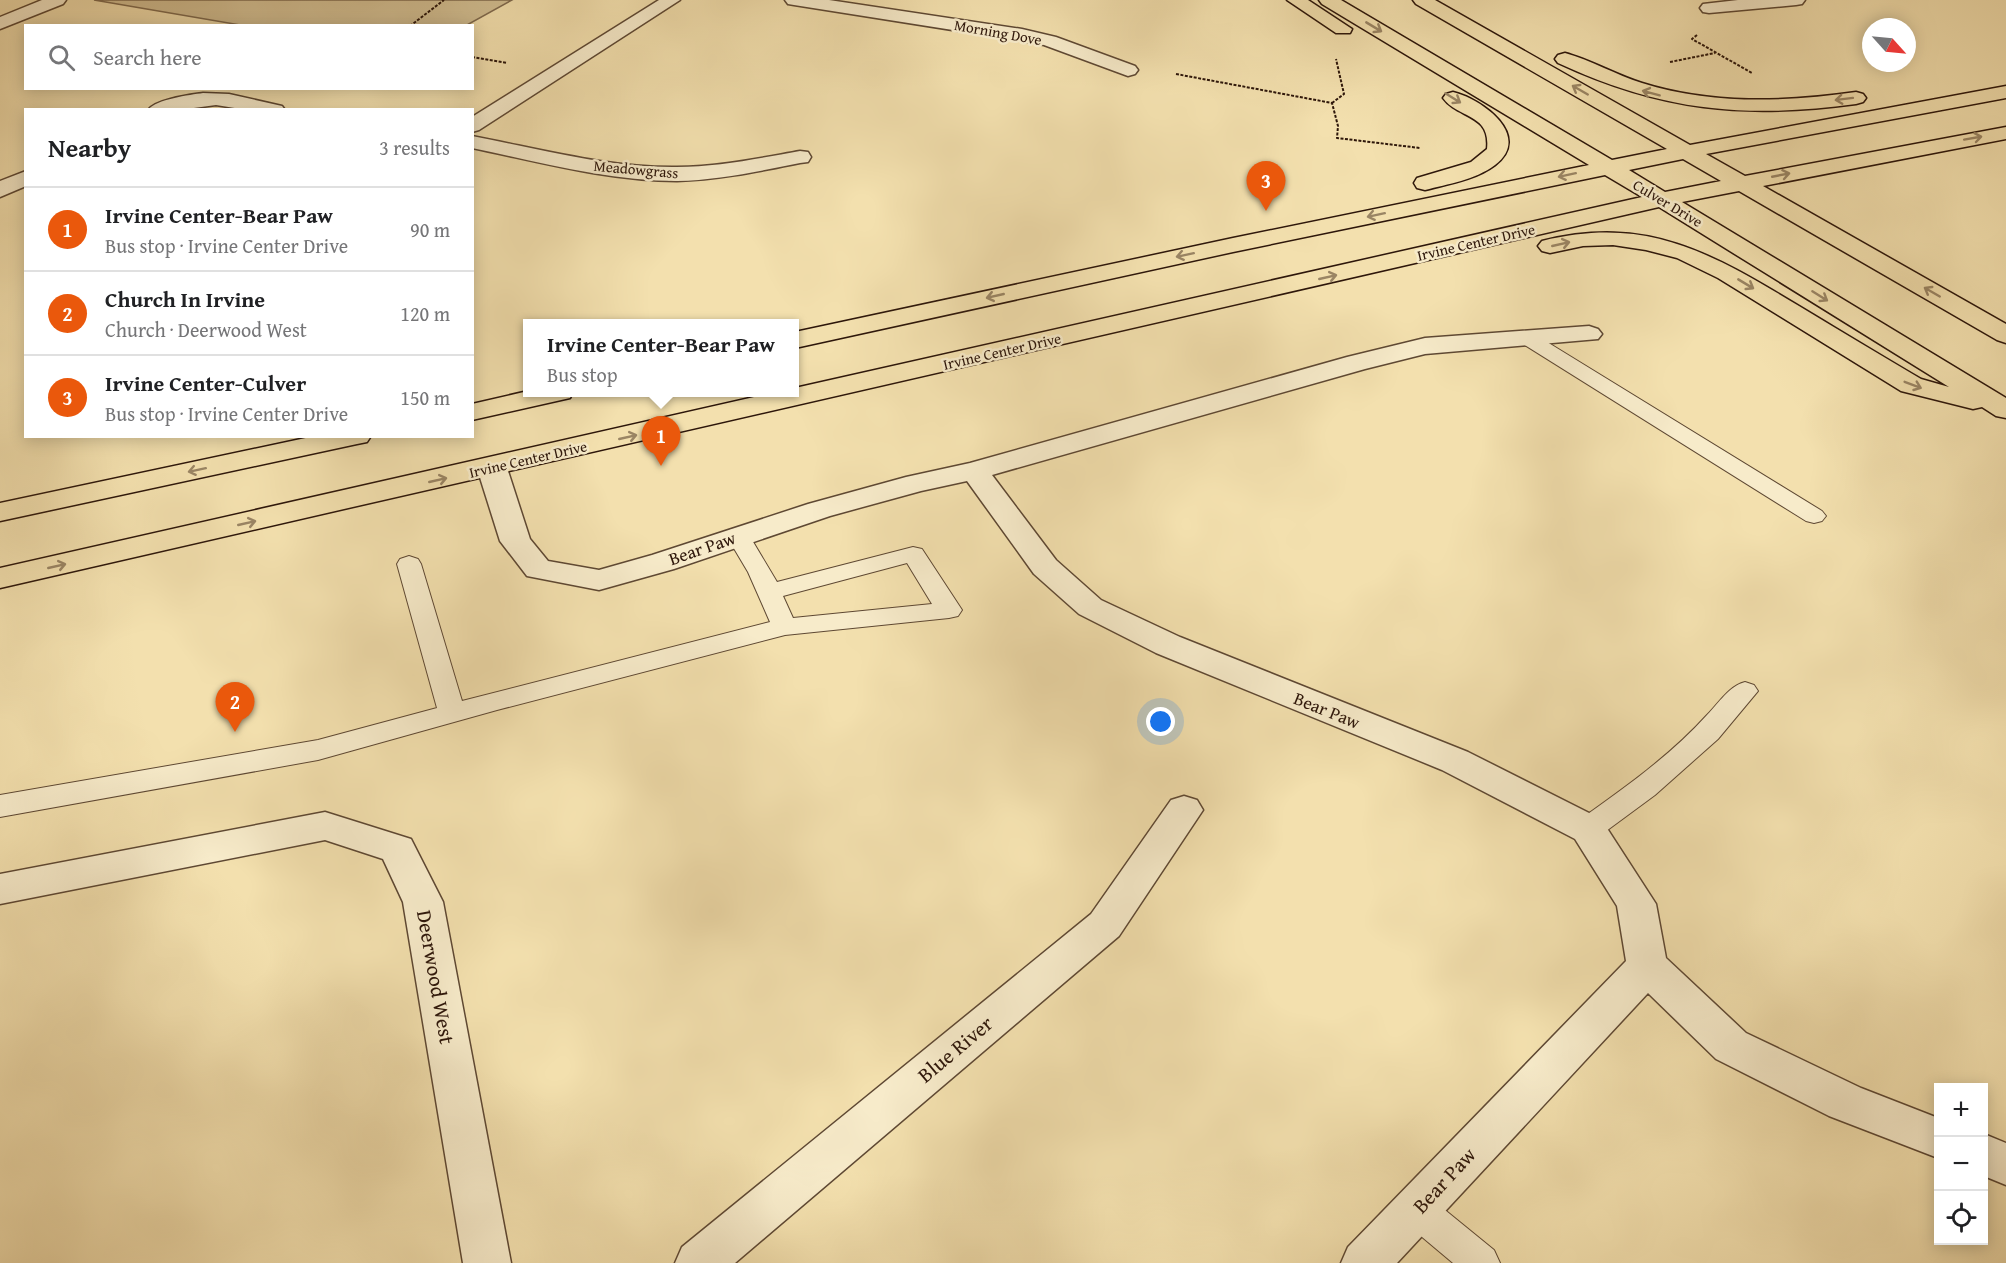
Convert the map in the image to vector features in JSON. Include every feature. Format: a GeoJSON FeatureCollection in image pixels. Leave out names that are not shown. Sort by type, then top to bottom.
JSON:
{"type":"FeatureCollection","features":[{"type":"Feature","properties":{"kind":"main road"},"geometry":{"type":"LineString","coordinates":[[1063,280],[1084,256],[1393,191],[1467,173],[1492,158],[1498,140],[1493,126],[1487,119],[1296,0]]}},
{"type":"Feature","properties":{"kind":"main road","name":"Culver Drive"},"geometry":{"type":"LineString","coordinates":[[1328,0],[1662,199],[2005,410]]}},
{"type":"Feature","properties":{"kind":"main road"},"geometry":{"type":"LineString","coordinates":[[1422,0],[2006,335]]}},
{"type":"Feature","properties":{"kind":"main road"},"geometry":{"type":"LineString","coordinates":[[1439,0],[1452,4],[1592,73],[1648,93],[1683,100],[1737,106],[1779,106],[1880,94]]}},
{"type":"Feature","properties":{"kind":"main road"},"geometry":{"type":"LineString","coordinates":[[1914,89],[2006,76]]}},
{"type":"Feature","properties":{"kind":"main road"},"geometry":{"type":"LineString","coordinates":[[799,339],[1063,280],[1686,150],[2006,92]]}},
{"type":"Feature","properties":{"kind":"main road","name":"Irvine Center Drive"},"geometry":{"type":"LineString","coordinates":[[0,578],[492,468],[1662,199],[2006,133]]}},
{"type":"Feature","properties":{"kind":"main road"},"geometry":{"type":"LineString","coordinates":[[1461,246],[1536,249],[1583,239],[1613,238],[1648,243],[1685,253],[1727,273],[1911,385],[2005,410]]}},
{"type":"Feature","properties":{"kind":"main road"},"geometry":{"type":"LineString","coordinates":[[474,412],[541,397]]}},
{"type":"Feature","properties":{"kind":"main road"},"geometry":{"type":"LineString","coordinates":[[0,512],[348,438]]}},
{"type":"Feature","properties":{"kind":"street"},"geometry":{"type":"LineString","coordinates":[[0,24],[57,0]]}},
{"type":"Feature","properties":{"kind":"street"},"geometry":{"type":"LineString","coordinates":[[474,125],[671,0]]}},
{"type":"Feature","properties":{"kind":"street","name":"Morning Dove"},"geometry":{"type":"LineString","coordinates":[[794,0],[1022,34],[1049,41],[1128,70]]}},
{"type":"Feature","properties":{"kind":"street"},"geometry":{"type":"LineString","coordinates":[[904,16],[924,0]]}},
{"type":"Feature","properties":{"kind":"street"},"geometry":{"type":"LineString","coordinates":[[1709,8],[1796,0]]}},
{"type":"Feature","properties":{"kind":"street"},"geometry":{"type":"LineString","coordinates":[[163,108],[187,99],[225,98],[267,108]]}},
{"type":"Feature","properties":{"kind":"street","name":"Meadowgrass"},"geometry":{"type":"LineString","coordinates":[[474,142],[615,170],[678,174],[801,158]]}},
{"type":"Feature","properties":{"kind":"street"},"geometry":{"type":"LineString","coordinates":[[0,190],[24,178]]}},
{"type":"Feature","properties":{"kind":"street","name":"Bear Paw"},"geometry":{"type":"LineString","coordinates":[[492,468],[515,541],[538,569],[599,580],[663,562],[738,535],[840,504],[974,471],[1379,357],[1425,346],[1589,334]]}},
{"type":"Feature","properties":{"kind":"street","name":"Bear Paw"},"geometry":{"type":"LineString","coordinates":[[974,471],[1045,567],[1090,607],[1168,645],[1455,761],[1588,829]]}},
{"type":"Feature","properties":{"kind":"street","name":"Blue River"},"geometry":{"type":"LineString","coordinates":[[699,1263],[1105,925],[1185,810]]}},
{"type":"Feature","properties":{"kind":"street","name":"Deerwood West"},"geometry":{"type":"LineString","coordinates":[[0,889],[325,826],[397,849],[423,902],[487,1263]]}},
{"type":"Feature","properties":{"kind":"street"},"geometry":{"type":"LineString","coordinates":[[1588,829],[1636,904],[1647,966],[1731,1046],[1845,1102],[1935,1137]]}},
{"type":"Feature","properties":{"kind":"street","name":"Bear Paw"},"geometry":{"type":"LineString","coordinates":[[1365,1263],[1647,966]]}},
{"type":"Feature","properties":{"kind":"street"},"geometry":{"type":"LineString","coordinates":[[1988,1157],[2006,1164]]}},
{"type":"Feature","properties":{"kind":"lane"},"geometry":{"type":"LineString","coordinates":[[1527,338],[1814,516]]}},
{"type":"Feature","properties":{"kind":"lane"},"geometry":{"type":"LineString","coordinates":[[738,535],[785,627]]}},
{"type":"Feature","properties":{"kind":"lane"},"geometry":{"type":"LineString","coordinates":[[0,806],[318,750],[785,627],[949,610],[914,554],[769,592]]}},
{"type":"Feature","properties":{"kind":"lane"},"geometry":{"type":"LineString","coordinates":[[409,564],[452,713]]}},
{"type":"Feature","properties":{"kind":"lane"},"geometry":{"type":"LineString","coordinates":[[1588,829],[1645,788],[1708,732],[1745,691]]}},
{"type":"Feature","properties":{"kind":"lane"},"geometry":{"type":"LineString","coordinates":[[1416,1209],[1481,1263]]}},
{"type":"Feature","properties":{"kind":"path"},"geometry":{"type":"LineString","coordinates":[[413,24],[444,0]]}},
{"type":"Feature","properties":{"kind":"path"},"geometry":{"type":"LineString","coordinates":[[1700,35],[1692,39],[1754,74]]}},
{"type":"Feature","properties":{"kind":"path"},"geometry":{"type":"LineString","coordinates":[[1176,74],[1332,103],[1344,94],[1336,55]]}},
{"type":"Feature","properties":{"kind":"path"},"geometry":{"type":"LineString","coordinates":[[1332,103],[1331,107],[1339,126],[1337,138],[1426,149]]}},
{"type":"Feature","properties":{"kind":"shaded area"},"geometry":{"type":"Polygon","coordinates":[[[94,0],[512,0],[469,24],[234,24],[94,0]]]}},
{"type":"Feature","properties":{"kind":"place","name":"Irvine Center-Culver"},"geometry":{"type":"Point","coordinates":[1266,211]}},
{"type":"Feature","properties":{"kind":"place","name":"Irvine Center-Bear Paw"},"geometry":{"type":"Point","coordinates":[661,466]}},
{"type":"Feature","properties":{"kind":"place","name":"Church In Irvine"},"geometry":{"type":"Point","coordinates":[235,732]}}]}
